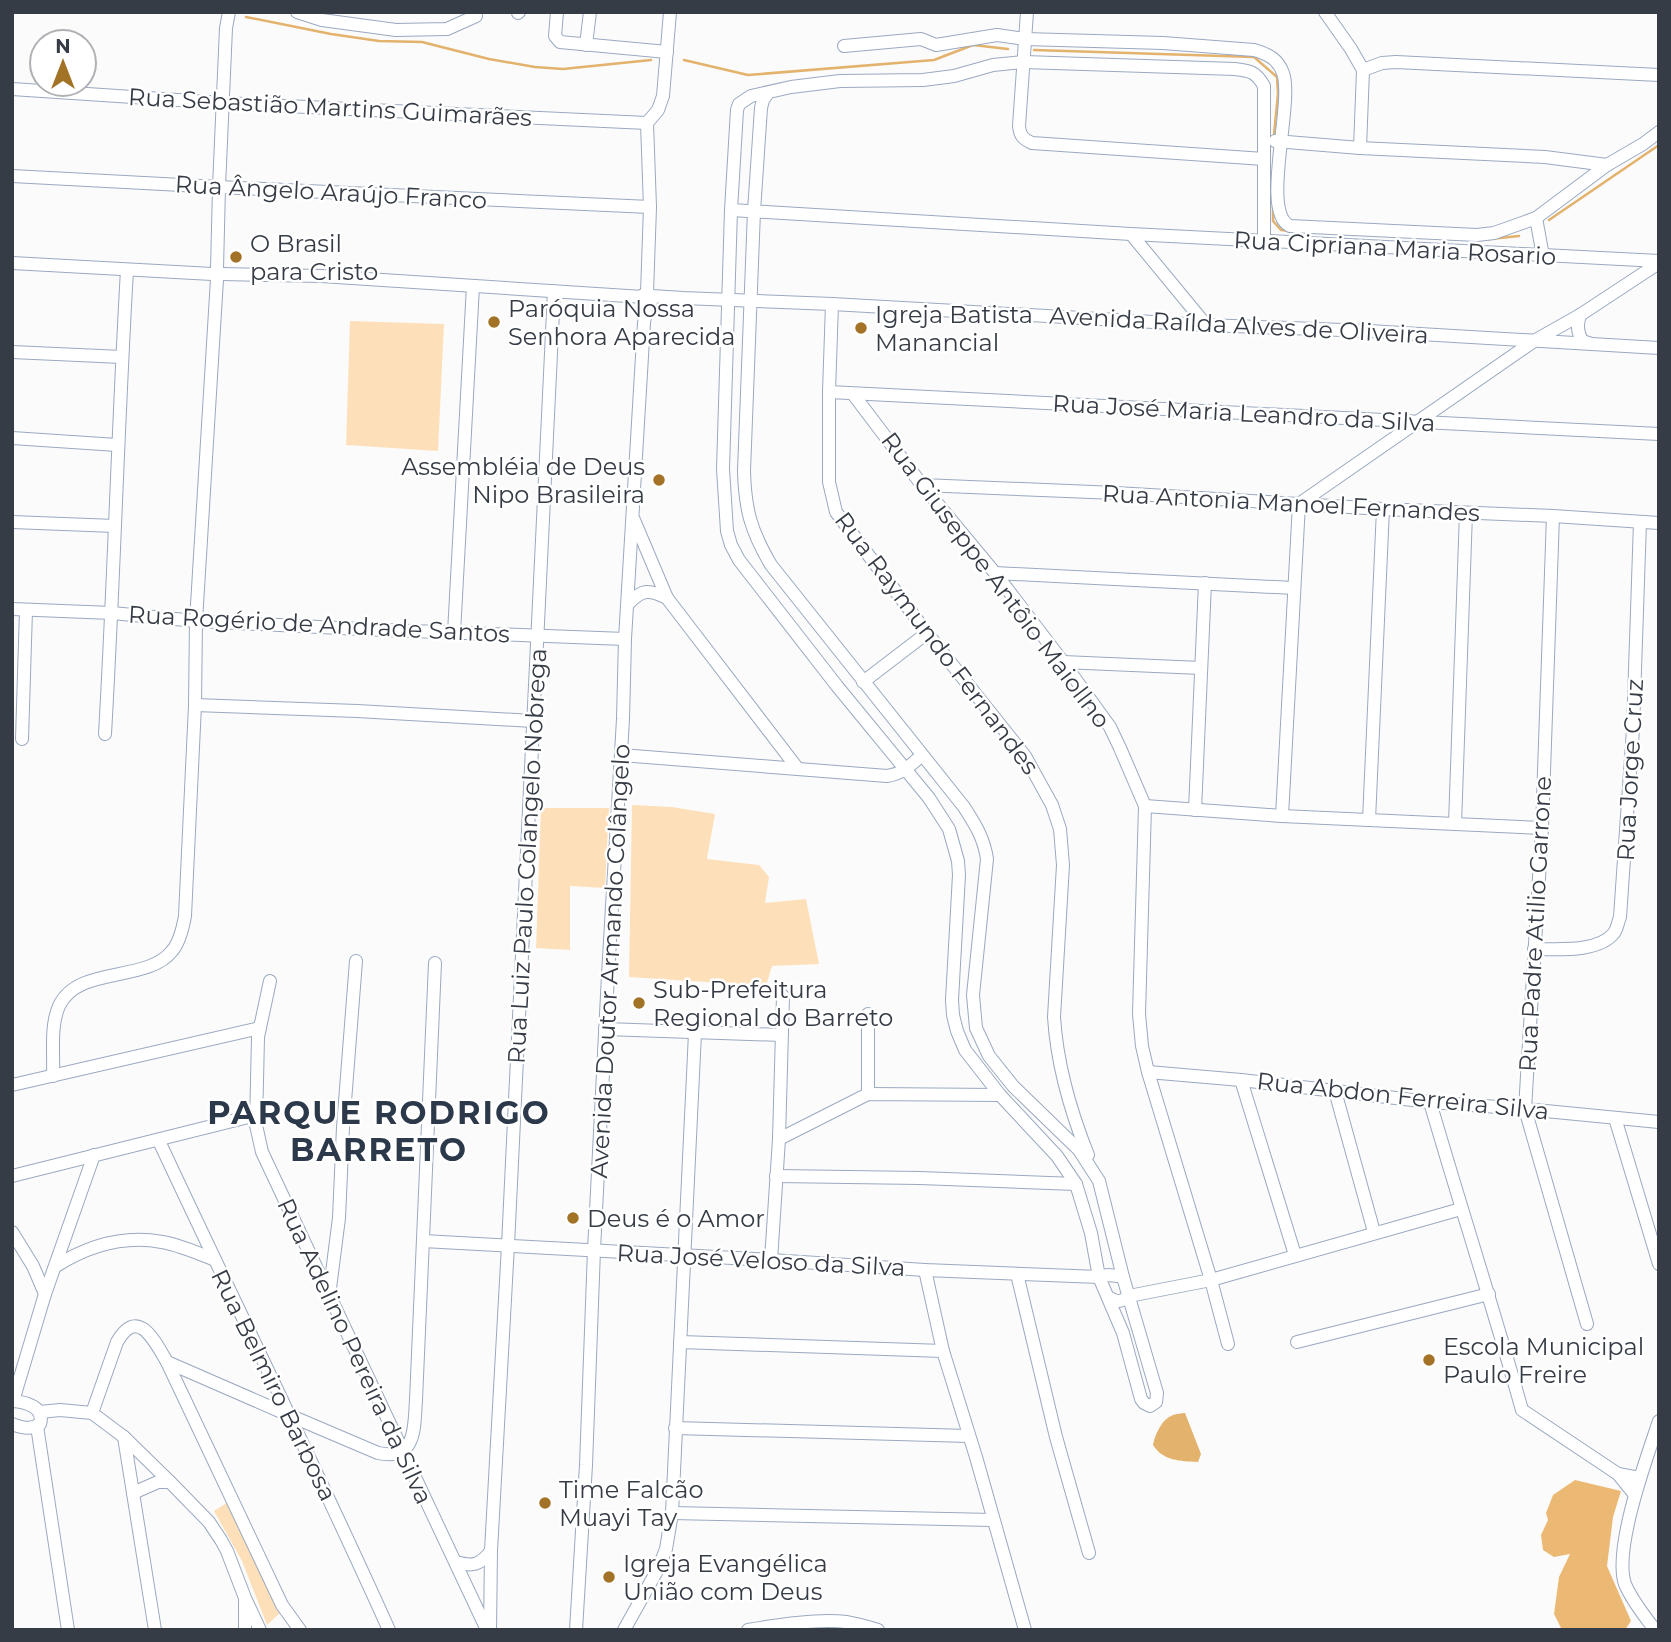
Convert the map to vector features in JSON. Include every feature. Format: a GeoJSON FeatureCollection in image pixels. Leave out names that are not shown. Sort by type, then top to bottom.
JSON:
{"type":"FeatureCollection","features":[{"type":"Feature","properties":{"kind":"street"},"geometry":{"type":"LineString","coordinates":[[53,1076],[56,1016],[67,993],[83,983],[149,966],[162,960],[173,951],[186,916],[196,621],[217,274],[226,28],[229,12]]}},
{"type":"Feature","properties":{"kind":"street"},"geometry":{"type":"LineString","coordinates":[[297,12],[322,20],[396,30],[447,29],[476,16]]}},
{"type":"Feature","properties":{"kind":"street"},"geometry":{"type":"LineString","coordinates":[[557,12],[555,36],[560,42],[667,52]]}},
{"type":"Feature","properties":{"kind":"street"},"geometry":{"type":"LineString","coordinates":[[586,45],[590,12]]}},
{"type":"Feature","properties":{"kind":"street"},"geometry":{"type":"LineString","coordinates":[[647,123],[658,110],[663,96],[670,12]]}},
{"type":"Feature","properties":{"kind":"street"},"geometry":{"type":"LineString","coordinates":[[1027,12],[1018,126],[1024,139],[1032,143],[1265,159]]}},
{"type":"Feature","properties":{"kind":"street"},"geometry":{"type":"LineString","coordinates":[[1325,12],[1363,70],[1360,148]]}},
{"type":"Feature","properties":{"kind":"street"},"geometry":{"type":"LineString","coordinates":[[844,47],[921,39],[936,45],[997,35],[1025,39],[1163,43],[1265,53],[1279,65],[1285,83],[1278,187],[1279,212],[1283,223],[1290,226],[1477,235],[1494,233],[1536,218],[1607,164],[1659,132]]}},
{"type":"Feature","properties":{"kind":"street"},"geometry":{"type":"LineString","coordinates":[[768,93],[761,107],[754,211],[744,471],[750,521],[759,545],[771,565],[972,819],[985,844],[986,873],[973,995],[976,1028],[989,1056],[1013,1086],[1079,1150],[1099,1181],[1123,1277],[1157,1393],[1156,1402],[1150,1406],[1142,1399],[1123,1333],[1099,1277],[1091,1233],[1076,1184],[1057,1156],[1000,1095],[965,1050],[957,1031],[953,1015],[953,980],[960,889],[958,860],[942,817],[739,560],[731,545],[727,531],[723,469],[731,210],[739,104],[751,96],[791,88],[840,81],[923,80],[954,76],[993,65],[1024,62],[1249,71],[1258,76],[1264,86],[1264,241]]}},
{"type":"Feature","properties":{"kind":"street"},"geometry":{"type":"LineString","coordinates":[[1363,70],[1382,63],[1396,62],[1659,75]]}},
{"type":"Feature","properties":{"kind":"street","name":"Rua Sebastião Martins Guimarães"},"geometry":{"type":"LineString","coordinates":[[12,89],[223,103],[647,123]]}},
{"type":"Feature","properties":{"kind":"street"},"geometry":{"type":"LineString","coordinates":[[736,122],[760,123]]}},
{"type":"Feature","properties":{"kind":"street","name":"Avenida Doutor Armando Colângelo"},"geometry":{"type":"LineString","coordinates":[[580,1626],[605,1029],[632,516],[647,297],[650,207],[647,123]]}},
{"type":"Feature","properties":{"kind":"street"},"geometry":{"type":"LineString","coordinates":[[1265,141],[1506,155],[1607,164]]}},
{"type":"Feature","properties":{"kind":"street","name":"Rua Ângelo Araújo Franco"},"geometry":{"type":"LineString","coordinates":[[12,176],[650,207]]}},
{"type":"Feature","properties":{"kind":"street","name":"Rua Cipriana Maria Rosario"},"geometry":{"type":"LineString","coordinates":[[731,210],[1659,262]]}},
{"type":"Feature","properties":{"kind":"street"},"geometry":{"type":"LineString","coordinates":[[1536,218],[1543,256]]}},
{"type":"Feature","properties":{"kind":"street"},"geometry":{"type":"LineString","coordinates":[[1131,234],[1206,325]]}},
{"type":"Feature","properties":{"kind":"street"},"geometry":{"type":"LineString","coordinates":[[1282,816],[1299,504],[1534,341],[1580,315],[1659,262]]}},
{"type":"Feature","properties":{"kind":"street","name":"Avenida Raílda Alves de Oliveira"},"geometry":{"type":"LineString","coordinates":[[12,263],[217,274],[321,276],[647,297],[1370,331],[1659,348]]}},
{"type":"Feature","properties":{"kind":"street"},"geometry":{"type":"LineString","coordinates":[[105,734],[127,270]]}},
{"type":"Feature","properties":{"kind":"street"},"geometry":{"type":"LineString","coordinates":[[454,633],[473,286]]}},
{"type":"Feature","properties":{"kind":"street","name":"Rua Luiz Paulo Colangelo Nobrega"},"geometry":{"type":"LineString","coordinates":[[489,1630],[554,291]]}},
{"type":"Feature","properties":{"kind":"street","name":"Rua Raymundo Fernandes"},"geometry":{"type":"LineString","coordinates":[[832,304],[829,482],[836,512],[927,633],[1025,756],[1052,805],[1060,829],[1063,864],[1054,1017],[1060,1067],[1075,1123],[1099,1181]]}},
{"type":"Feature","properties":{"kind":"street"},"geometry":{"type":"LineString","coordinates":[[1580,315],[1577,328],[1582,341],[1588,343]]}},
{"type":"Feature","properties":{"kind":"street"},"geometry":{"type":"LineString","coordinates":[[12,352],[122,357]]}},
{"type":"Feature","properties":{"kind":"street","name":"Rua José Maria Leandro da Silva"},"geometry":{"type":"LineString","coordinates":[[829,393],[1659,434]]}},
{"type":"Feature","properties":{"kind":"street","name":"Rua Giuseppe Antôio Maiollno"},"geometry":{"type":"LineString","coordinates":[[853,394],[922,485],[995,573],[1110,727],[1145,806],[1139,1014],[1142,1046],[1211,1280],[1227,1344]]}},
{"type":"Feature","properties":{"kind":"street"},"geometry":{"type":"LineString","coordinates":[[12,438],[117,445]]}},
{"type":"Feature","properties":{"kind":"street","name":"Rua Antonia Manoel Fernandes"},"geometry":{"type":"LineString","coordinates":[[922,485],[1103,492],[1659,523]]}},
{"type":"Feature","properties":{"kind":"street"},"geometry":{"type":"LineString","coordinates":[[1369,820],[1383,509]]}},
{"type":"Feature","properties":{"kind":"street"},"geometry":{"type":"LineString","coordinates":[[1455,824],[1466,513]]}},
{"type":"Feature","properties":{"kind":"street"},"geometry":{"type":"LineString","coordinates":[[632,516],[667,598],[798,769]]}},
{"type":"Feature","properties":{"kind":"street","name":"Rua Padre Atilio Garrone"},"geometry":{"type":"LineString","coordinates":[[1553,516],[1542,828],[1525,1108],[1587,1324]]}},
{"type":"Feature","properties":{"kind":"street"},"geometry":{"type":"LineString","coordinates":[[12,522],[115,526]]}},
{"type":"Feature","properties":{"kind":"street","name":"Rua Jorge Cruz"},"geometry":{"type":"LineString","coordinates":[[1534,949],[1589,947],[1605,941],[1615,932],[1620,917],[1633,729],[1640,522]]}},
{"type":"Feature","properties":{"kind":"street"},"geometry":{"type":"LineString","coordinates":[[995,573],[1294,588]]}},
{"type":"Feature","properties":{"kind":"street"},"geometry":{"type":"LineString","coordinates":[[1195,810],[1205,583]]}},
{"type":"Feature","properties":{"kind":"street"},"geometry":{"type":"LineString","coordinates":[[628,604],[648,591],[667,598]]}},
{"type":"Feature","properties":{"kind":"street","name":"Rua Rogério de Andrade Santos"},"geometry":{"type":"LineString","coordinates":[[12,610],[112,613],[196,621],[625,639]]}},
{"type":"Feature","properties":{"kind":"street"},"geometry":{"type":"LineString","coordinates":[[22,739],[18,696],[26,610]]}},
{"type":"Feature","properties":{"kind":"street"},"geometry":{"type":"LineString","coordinates":[[863,682],[927,633]]}},
{"type":"Feature","properties":{"kind":"street"},"geometry":{"type":"LineString","coordinates":[[1063,662],[1201,668]]}},
{"type":"Feature","properties":{"kind":"street"},"geometry":{"type":"LineString","coordinates":[[837,686],[854,672]]}},
{"type":"Feature","properties":{"kind":"street"},"geometry":{"type":"LineString","coordinates":[[195,705],[533,722]]}},
{"type":"Feature","properties":{"kind":"street"},"geometry":{"type":"LineString","coordinates":[[621,755],[887,775],[895,775],[906,769],[922,755]]}},
{"type":"Feature","properties":{"kind":"street"},"geometry":{"type":"LineString","coordinates":[[1145,806],[1282,816],[1542,828]]}},
{"type":"Feature","properties":{"kind":"street"},"geometry":{"type":"LineString","coordinates":[[329,1296],[339,1217],[356,961]]}},
{"type":"Feature","properties":{"kind":"street"},"geometry":{"type":"LineString","coordinates":[[167,1362],[378,1452],[402,1452],[410,1443],[414,1424],[435,963]]}},
{"type":"Feature","properties":{"kind":"street","name":"Rua Adelino Pereira da Silva"},"geometry":{"type":"LineString","coordinates":[[270,981],[258,1037],[256,1125],[262,1152],[402,1452],[489,1630]]}},
{"type":"Feature","properties":{"kind":"street"},"geometry":{"type":"LineString","coordinates":[[771,1260],[779,1139],[783,996]]}},
{"type":"Feature","properties":{"kind":"street"},"geometry":{"type":"LineString","coordinates":[[868,1014],[868,1094]]}},
{"type":"Feature","properties":{"kind":"street"},"geometry":{"type":"LineString","coordinates":[[12,1085],[260,1028]]}},
{"type":"Feature","properties":{"kind":"street"},"geometry":{"type":"LineString","coordinates":[[605,1029],[781,1035]]}},
{"type":"Feature","properties":{"kind":"street"},"geometry":{"type":"LineString","coordinates":[[624,1630],[658,1569],[666,1549],[673,1513],[695,1033]]}},
{"type":"Feature","properties":{"kind":"street","name":"Rua Abdon Ferreira Silva"},"geometry":{"type":"LineString","coordinates":[[1148,1072],[1430,1102],[1525,1108],[1659,1122]]}},
{"type":"Feature","properties":{"kind":"street"},"geometry":{"type":"LineString","coordinates":[[1241,1080],[1295,1255]]}},
{"type":"Feature","properties":{"kind":"street"},"geometry":{"type":"LineString","coordinates":[[1335,1091],[1374,1232]]}},
{"type":"Feature","properties":{"kind":"street"},"geometry":{"type":"LineString","coordinates":[[779,1139],[868,1094],[1000,1095]]}},
{"type":"Feature","properties":{"kind":"street"},"geometry":{"type":"LineString","coordinates":[[1430,1102],[1522,1410],[1618,1474],[1635,1495]]}},
{"type":"Feature","properties":{"kind":"street"},"geometry":{"type":"LineString","coordinates":[[12,1176],[256,1115]]}},
{"type":"Feature","properties":{"kind":"street"},"geometry":{"type":"LineString","coordinates":[[1615,1118],[1659,1264]]}},
{"type":"Feature","properties":{"kind":"street"},"geometry":{"type":"LineString","coordinates":[[1049,1148],[1075,1123]]}},
{"type":"Feature","properties":{"kind":"street","name":"Rua Belmiro Barbosa"},"geometry":{"type":"LineString","coordinates":[[159,1140],[291,1416],[389,1630]]}},
{"type":"Feature","properties":{"kind":"street"},"geometry":{"type":"LineString","coordinates":[[15,1428],[37,1426],[42,1419],[40,1412],[30,1405],[13,1401],[45,1294],[94,1155]]}},
{"type":"Feature","properties":{"kind":"street"},"geometry":{"type":"LineString","coordinates":[[776,1175],[1076,1184]]}},
{"type":"Feature","properties":{"kind":"street"},"geometry":{"type":"LineString","coordinates":[[1108,1297],[1117,1302],[1129,1296],[1211,1280],[1461,1209]]}},
{"type":"Feature","properties":{"kind":"street"},"geometry":{"type":"LineString","coordinates":[[12,1232],[33,1266],[45,1294]]}},
{"type":"Feature","properties":{"kind":"street"},"geometry":{"type":"LineString","coordinates":[[56,1266],[94,1247],[112,1242],[138,1240],[163,1242],[215,1260]]}},
{"type":"Feature","properties":{"kind":"street","name":"Rua José Veloso da Silva"},"geometry":{"type":"LineString","coordinates":[[423,1241],[925,1270],[1123,1277]]}},
{"type":"Feature","properties":{"kind":"street"},"geometry":{"type":"LineString","coordinates":[[925,1270],[943,1352],[1025,1630]]}},
{"type":"Feature","properties":{"kind":"street"},"geometry":{"type":"LineString","coordinates":[[1017,1274],[1056,1437],[1089,1553]]}},
{"type":"Feature","properties":{"kind":"street"},"geometry":{"type":"LineString","coordinates":[[1297,1342],[1489,1294]]}},
{"type":"Feature","properties":{"kind":"street"},"geometry":{"type":"LineString","coordinates":[[92,1413],[117,1342],[126,1330],[132,1327],[146,1329],[167,1362],[282,1605],[300,1630]]}},
{"type":"Feature","properties":{"kind":"street"},"geometry":{"type":"LineString","coordinates":[[680,1342],[943,1352]]}},
{"type":"Feature","properties":{"kind":"street"},"geometry":{"type":"LineString","coordinates":[[40,1412],[68,1410],[92,1413],[124,1437],[170,1482],[209,1521],[221,1540],[260,1630]]}},
{"type":"Feature","properties":{"kind":"street"},"geometry":{"type":"LineString","coordinates":[[1655,1630],[1633,1601],[1624,1582],[1623,1562],[1627,1527],[1635,1495],[1659,1421]]}},
{"type":"Feature","properties":{"kind":"street"},"geometry":{"type":"LineString","coordinates":[[37,1426],[68,1630]]}},
{"type":"Feature","properties":{"kind":"street"},"geometry":{"type":"LineString","coordinates":[[676,1428],[969,1436]]}},
{"type":"Feature","properties":{"kind":"street"},"geometry":{"type":"LineString","coordinates":[[124,1437],[155,1630]]}},
{"type":"Feature","properties":{"kind":"street"},"geometry":{"type":"LineString","coordinates":[[1618,1474],[1640,1478]]}},
{"type":"Feature","properties":{"kind":"street"},"geometry":{"type":"LineString","coordinates":[[133,1493],[158,1482],[170,1482]]}},
{"type":"Feature","properties":{"kind":"street"},"geometry":{"type":"LineString","coordinates":[[673,1513],[993,1520]]}},
{"type":"Feature","properties":{"kind":"street"},"geometry":{"type":"LineString","coordinates":[[456,1562],[474,1565],[484,1559],[491,1550]]}},
{"type":"Feature","properties":{"kind":"street"},"geometry":{"type":"LineString","coordinates":[[245,1598],[245,1630]]}},
{"type":"Feature","properties":{"kind":"street"},"geometry":{"type":"LineString","coordinates":[[748,1630],[829,1621],[847,1622],[878,1630]]}},
{"type":"Feature","properties":{"kind":"shaded area"},"geometry":{"type":"Polygon","coordinates":[[[350,321],[444,324],[438,451],[346,445],[350,321]]]}},
{"type":"Feature","properties":{"kind":"shaded area"},"geometry":{"type":"Polygon","coordinates":[[[632,805],[672,807],[715,814],[707,859],[759,865],[769,877],[765,903],[806,899],[819,964],[772,966],[766,986],[629,977],[632,805]]]}},
{"type":"Feature","properties":{"kind":"shaded area"},"geometry":{"type":"Polygon","coordinates":[[[541,808],[609,808],[605,888],[570,886],[570,950],[536,948],[541,808]]]}},
{"type":"Feature","properties":{"kind":"shaded area"},"geometry":{"type":"Polygon","coordinates":[[[1185,1413],[1201,1454],[1198,1462],[1167,1457],[1153,1445],[1162,1423],[1173,1415],[1185,1413]]]}},
{"type":"Feature","properties":{"kind":"shaded area"},"geometry":{"type":"Polygon","coordinates":[[[1575,1480],[1621,1491],[1613,1517],[1607,1566],[1631,1621],[1625,1630],[1562,1630],[1554,1614],[1559,1577],[1570,1554],[1554,1557],[1543,1550],[1541,1535],[1548,1520],[1546,1513],[1553,1495],[1575,1480]]]}},
{"type":"Feature","properties":{"kind":"shaded area"},"geometry":{"type":"Polygon","coordinates":[[[228,1502],[280,1613],[267,1625],[242,1561],[214,1511],[228,1502]]]}},
{"type":"Feature","properties":{"kind":"waterway"},"geometry":{"type":"LineString","coordinates":[[246,17],[379,41],[422,42],[489,59],[535,67],[563,69],[651,60]]}},
{"type":"Feature","properties":{"kind":"waterway"},"geometry":{"type":"LineString","coordinates":[[684,60],[748,75],[934,60],[973,45],[1008,49]]}},
{"type":"Feature","properties":{"kind":"waterway"},"geometry":{"type":"LineString","coordinates":[[1034,50],[1254,57],[1277,77],[1274,134]]}},
{"type":"Feature","properties":{"kind":"waterway"},"geometry":{"type":"LineString","coordinates":[[1549,220],[1659,145]]}},
{"type":"Feature","properties":{"kind":"waterway"},"geometry":{"type":"LineString","coordinates":[[1273,206],[1273,221],[1281,230],[1289,231]]}},
{"type":"Feature","properties":{"kind":"waterway"},"geometry":{"type":"LineString","coordinates":[[1481,240],[1519,236]]}},
{"type":"Feature","properties":{"kind":"place","name":"O Brasil para Cristo"},"geometry":{"type":"Point","coordinates":[236,257]}},
{"type":"Feature","properties":{"kind":"place","name":"Paróquia Nossa Senhora Aparecida"},"geometry":{"type":"Point","coordinates":[494,322]}},
{"type":"Feature","properties":{"kind":"place","name":"Igreja Batista Manancial"},"geometry":{"type":"Point","coordinates":[861,328]}},
{"type":"Feature","properties":{"kind":"place","name":"Assembléia de Deus Nipo Brasileira"},"geometry":{"type":"Point","coordinates":[659,480]}},
{"type":"Feature","properties":{"kind":"place","name":"Sub-Prefeitura Regional do Barreto"},"geometry":{"type":"Point","coordinates":[639,1003]}},
{"type":"Feature","properties":{"kind":"place","name":"Deus é o Amor"},"geometry":{"type":"Point","coordinates":[573,1218]}},
{"type":"Feature","properties":{"kind":"place","name":"Escola Municipal Paulo Freire"},"geometry":{"type":"Point","coordinates":[1429,1360]}},
{"type":"Feature","properties":{"kind":"place","name":"Time Falcão Muayi Tay"},"geometry":{"type":"Point","coordinates":[545,1503]}},
{"type":"Feature","properties":{"kind":"place","name":"Igreja Evangélica União com Deus"},"geometry":{"type":"Point","coordinates":[609,1577]}},
{"type":"Feature","properties":{"kind":"district","name":"PARQUE RODRIGO BARRETO"},"geometry":{"type":"Point","coordinates":[379,1130]}}]}
